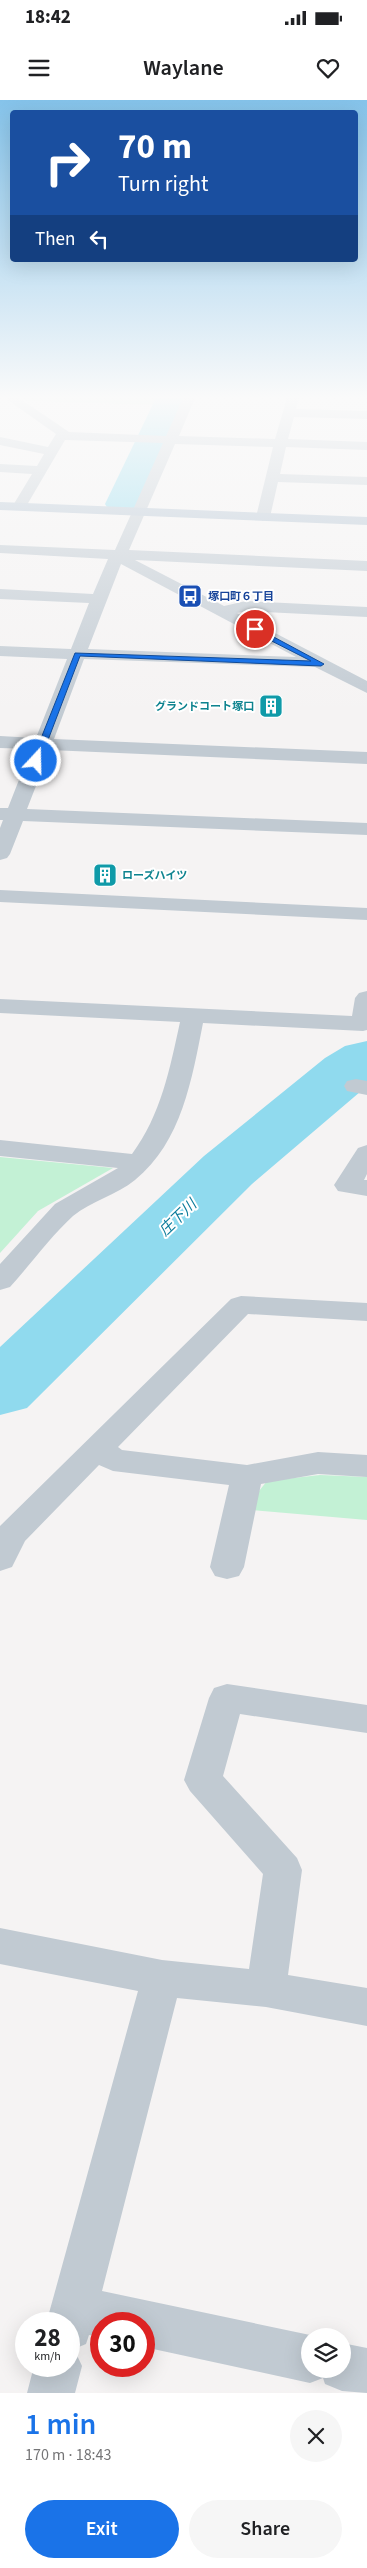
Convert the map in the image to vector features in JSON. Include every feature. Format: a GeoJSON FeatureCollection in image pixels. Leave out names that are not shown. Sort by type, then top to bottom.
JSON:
{"type":"FeatureCollection","features":[{"type":"Feature","properties":{"kind":"main road"},"geometry":{"type":"LineString","coordinates":[[0,506],[367,521]]}},
{"type":"Feature","properties":{"kind":"street"},"geometry":{"type":"LineString","coordinates":[[0,854],[7,814],[43,743],[113,562],[121,557],[142,505]]}},
{"type":"Feature","properties":{"kind":"street"},"geometry":{"type":"LineString","coordinates":[[263,517],[266,505]]}},
{"type":"Feature","properties":{"kind":"street"},"geometry":{"type":"LineString","coordinates":[[0,549],[121,557],[367,566]]}},
{"type":"Feature","properties":{"kind":"street"},"geometry":{"type":"LineString","coordinates":[[121,557],[234,609],[321,664],[367,688]]}},
{"type":"Feature","properties":{"kind":"street"},"geometry":{"type":"LineString","coordinates":[[0,594],[98,599]]}},
{"type":"Feature","properties":{"kind":"street"},"geometry":{"type":"LineString","coordinates":[[234,609],[367,612]]}},
{"type":"Feature","properties":{"kind":"street"},"geometry":{"type":"LineString","coordinates":[[0,651],[321,664]]}},
{"type":"Feature","properties":{"kind":"street"},"geometry":{"type":"LineString","coordinates":[[0,742],[367,758]]}},
{"type":"Feature","properties":{"kind":"street"},"geometry":{"type":"LineString","coordinates":[[7,814],[367,829]]}},
{"type":"Feature","properties":{"kind":"street"},"geometry":{"type":"LineString","coordinates":[[0,896],[367,914]]}},
{"type":"Feature","properties":{"kind":"street"},"geometry":{"type":"LineString","coordinates":[[0,1006],[362,1024],[367,998]]}},
{"type":"Feature","properties":{"kind":"street"},"geometry":{"type":"LineString","coordinates":[[0,1281],[64,1210],[125,1175],[139,1162],[160,1134],[180,1078],[193,1016]]}},
{"type":"Feature","properties":{"kind":"street"},"geometry":{"type":"LineString","coordinates":[[0,1148],[139,1162]]}},
{"type":"Feature","properties":{"kind":"street"},"geometry":{"type":"LineString","coordinates":[[367,1153],[347,1185],[367,1188]]}},
{"type":"Feature","properties":{"kind":"street"},"geometry":{"type":"LineString","coordinates":[[0,1559],[12,1534],[241,1305],[367,1312]]}},
{"type":"Feature","properties":{"kind":"street"},"geometry":{"type":"LineString","coordinates":[[99,1447],[113,1460],[247,1476],[318,1463],[367,1466]]}},
{"type":"Feature","properties":{"kind":"street"},"geometry":{"type":"LineString","coordinates":[[227,1567],[247,1476]]}},
{"type":"Feature","properties":{"kind":"street"},"geometry":{"type":"LineString","coordinates":[[266,1989],[282,1870],[204,1780],[227,1698],[367,1719]]}},
{"type":"Feature","properties":{"kind":"street"},"geometry":{"type":"LineString","coordinates":[[0,1946],[162,1978],[266,1989],[367,2007]]}},
{"type":"Feature","properties":{"kind":"street"},"geometry":{"type":"LineString","coordinates":[[72,2312],[162,1978]]}},
{"type":"Feature","properties":{"kind":"street"},"geometry":{"type":"LineString","coordinates":[[80,2319],[301,2357]]}},
{"type":"Feature","properties":{"kind":"street"},"geometry":{"type":"LineString","coordinates":[[351,2368],[367,2372]]}},
{"type":"Feature","properties":{"kind":"street"},"geometry":{"type":"LineString","coordinates":[[51,2393],[55,2377]]}},
{"type":"Feature","properties":{"kind":"green space"},"geometry":{"type":"Polygon","coordinates":[[[0,1157],[113,1168],[38,1211],[0,1253],[0,1157]]]}},
{"type":"Feature","properties":{"kind":"green space"},"geometry":{"type":"Polygon","coordinates":[[[320,1475],[367,1477],[367,1520],[251,1510],[255,1496],[267,1481],[320,1475]]]}},
{"type":"Feature","properties":{"kind":"waterway","name":"庄下川"},"geometry":{"type":"LineString","coordinates":[[0,1390],[228,1170],[347,1071],[367,1059]]}},
{"type":"Feature","properties":{"kind":"place","name":"塚口町６丁目"},"geometry":{"type":"Point","coordinates":[190,596]}},
{"type":"Feature","properties":{"kind":"place","name":"グランドコート塚口"},"geometry":{"type":"Point","coordinates":[271,706]}},
{"type":"Feature","properties":{"kind":"place","name":"ローズハイツ"},"geometry":{"type":"Point","coordinates":[105,875]}},
{"type":"Feature","properties":{"kind":"route"},"geometry":{"type":"LineString","coordinates":[[36,761],[78,654],[321,664],[255,629]]}}]}
